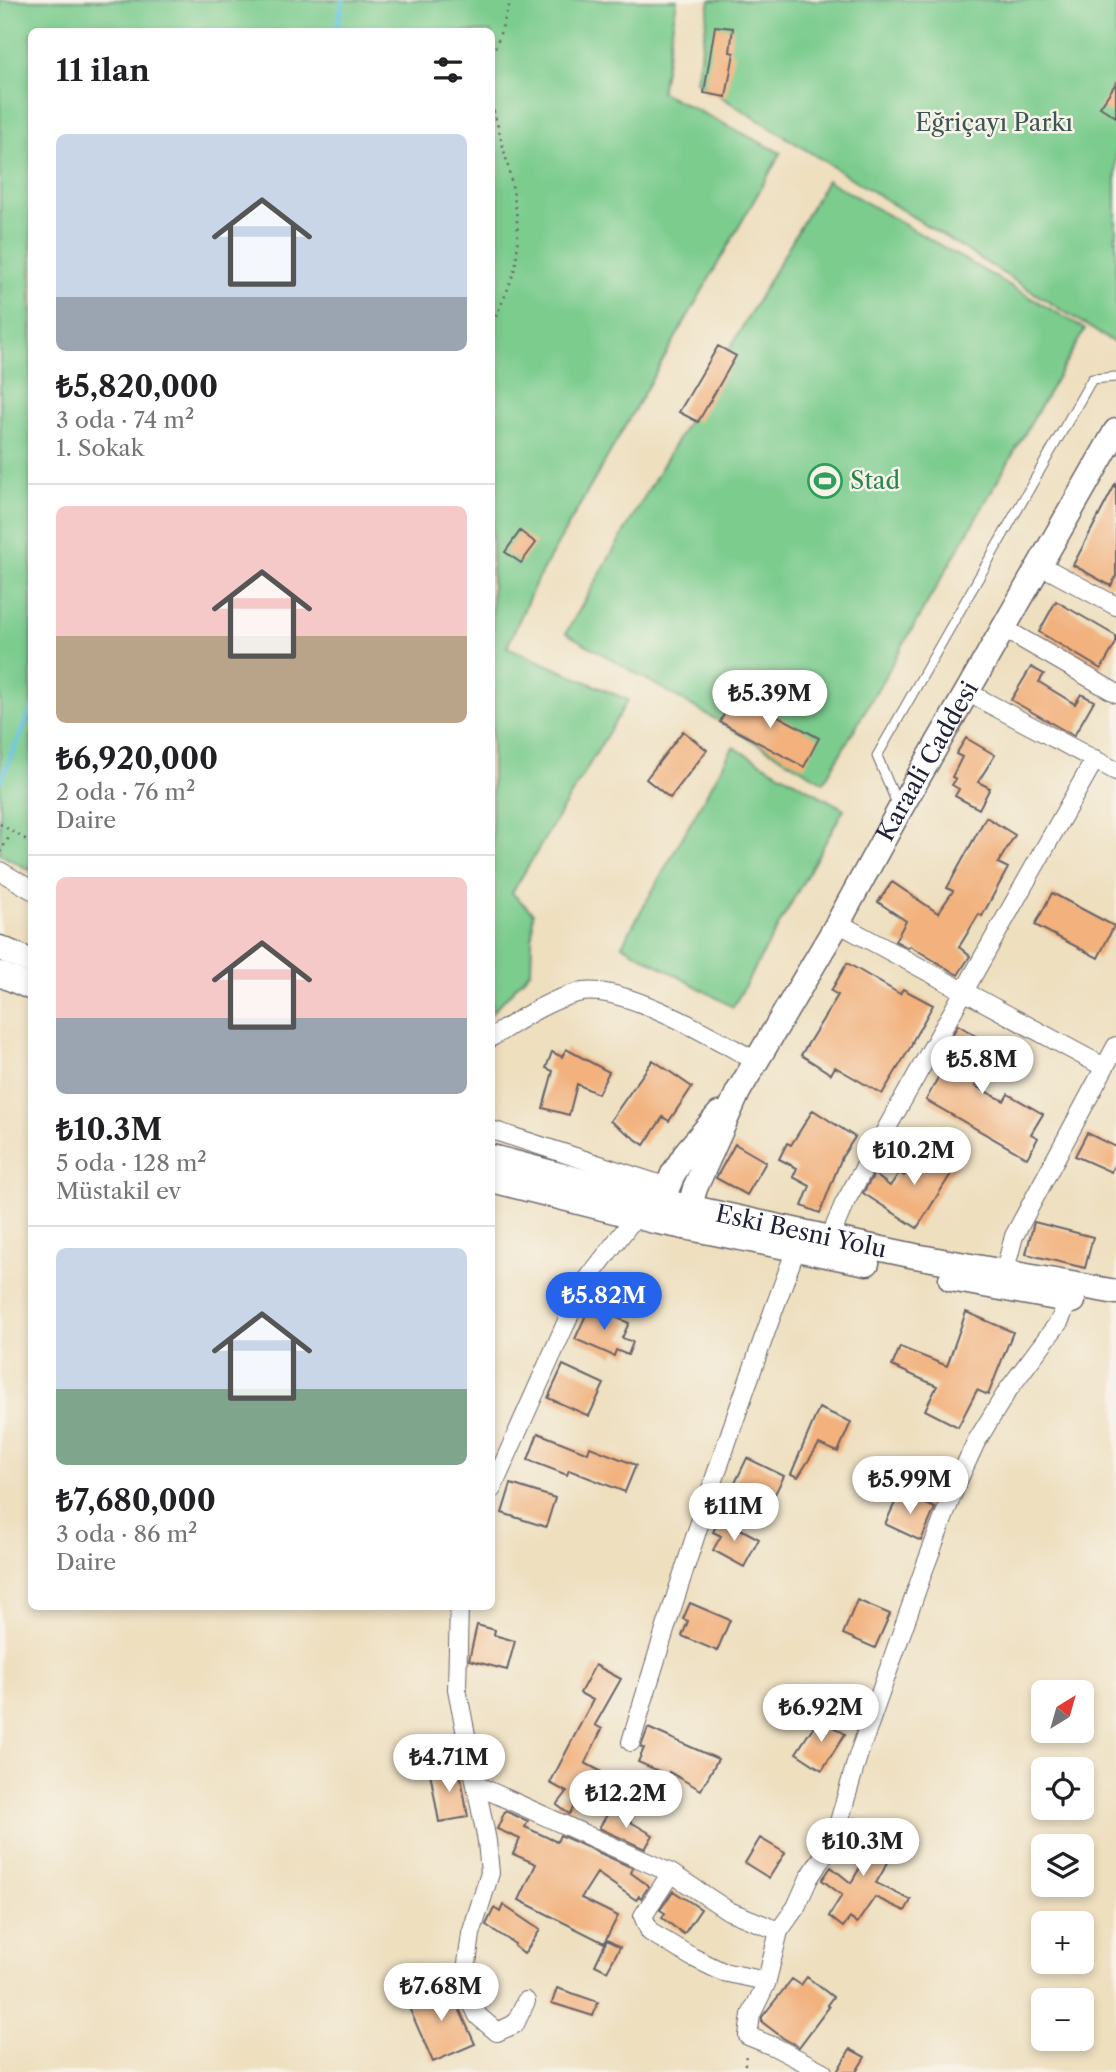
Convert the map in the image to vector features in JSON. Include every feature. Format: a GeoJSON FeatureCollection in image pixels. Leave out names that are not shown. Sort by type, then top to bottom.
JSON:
{"type":"FeatureCollection","features":[{"type":"Feature","properties":{"kind":"main road","name":"Karaali Caddesi"},"geometry":{"type":"LineString","coordinates":[[738,1092],[838,923],[1003,628],[1114,440]]}},
{"type":"Feature","properties":{"kind":"main road"},"geometry":{"type":"LineString","coordinates":[[11,963],[28,983]]}},
{"type":"Feature","properties":{"kind":"main road"},"geometry":{"type":"LineString","coordinates":[[654,1206],[688,1150],[738,1092]]}},
{"type":"Feature","properties":{"kind":"main road"},"geometry":{"type":"LineString","coordinates":[[687,1217],[695,1188],[738,1092]]}},
{"type":"Feature","properties":{"kind":"main road","name":"Eski Besni Yolu"},"geometry":{"type":"LineString","coordinates":[[495,1158],[796,1249],[1116,1308]]}},
{"type":"Feature","properties":{"kind":"main road","name":"Eski Besni Yolu"},"geometry":{"type":"LineString","coordinates":[[495,1180],[654,1206]]}},
{"type":"Feature","properties":{"kind":"main road","name":"Eski Besni Yolu"},"geometry":{"type":"LineString","coordinates":[[687,1217],[830,1238],[1116,1292]]}},
{"type":"Feature","properties":{"kind":"street"},"geometry":{"type":"LineString","coordinates":[[1040,565],[1116,606]]}},
{"type":"Feature","properties":{"kind":"street"},"geometry":{"type":"LineString","coordinates":[[1003,628],[1116,693]]}},
{"type":"Feature","properties":{"kind":"street"},"geometry":{"type":"LineString","coordinates":[[967,692],[1116,771]]}},
{"type":"Feature","properties":{"kind":"street"},"geometry":{"type":"LineString","coordinates":[[830,1238],[844,1204],[1095,759]]}},
{"type":"Feature","properties":{"kind":"street"},"geometry":{"type":"LineString","coordinates":[[2,878],[28,888]]}},
{"type":"Feature","properties":{"kind":"street"},"geometry":{"type":"LineString","coordinates":[[838,923],[1104,1067]]}},
{"type":"Feature","properties":{"kind":"street"},"geometry":{"type":"LineString","coordinates":[[495,1035],[532,1011],[579,992],[600,992],[655,1007],[756,1061]]}},
{"type":"Feature","properties":{"kind":"street"},"geometry":{"type":"LineString","coordinates":[[1005,1270],[1014,1236],[1116,1046]]}},
{"type":"Feature","properties":{"kind":"street"},"geometry":{"type":"LineString","coordinates":[[495,1131],[654,1206],[583,1285],[495,1482]]}},
{"type":"Feature","properties":{"kind":"street"},"geometry":{"type":"LineString","coordinates":[[631,1742],[660,1643],[726,1442],[796,1249]]}},
{"type":"Feature","properties":{"kind":"street"},"geometry":{"type":"LineString","coordinates":[[823,2072],[748,2036],[751,2015],[766,1981],[779,1931],[796,1907],[808,1878],[834,1839],[868,1730],[956,1485],[976,1442],[1009,1390],[1059,1322],[1069,1300]]}},
{"type":"Feature","properties":{"kind":"street"},"geometry":{"type":"LineString","coordinates":[[459,1610],[457,1689],[487,1841],[490,1873],[471,1934],[464,1986],[478,2016],[497,2032],[515,2024],[526,2001]]}},
{"type":"Feature","properties":{"kind":"street"},"geometry":{"type":"LineString","coordinates":[[475,1785],[671,1873],[729,1911],[779,1931]]}},
{"type":"Feature","properties":{"kind":"street"},"geometry":{"type":"LineString","coordinates":[[671,1873],[643,1916],[650,1932],[723,1972],[766,1981]]}},
{"type":"Feature","properties":{"kind":"lane"},"geometry":{"type":"LineString","coordinates":[[899,811],[877,756],[1091,379],[1116,377]]}},
{"type":"Feature","properties":{"kind":"path"},"geometry":{"type":"LineString","coordinates":[[495,49],[511,0]]}},
{"type":"Feature","properties":{"kind":"path"},"geometry":{"type":"LineString","coordinates":[[495,117],[516,206],[517,255],[509,287],[495,318]]}},
{"type":"Feature","properties":{"kind":"path"},"geometry":{"type":"LineString","coordinates":[[0,824],[28,841]]}},
{"type":"Feature","properties":{"kind":"path"},"geometry":{"type":"LineString","coordinates":[[0,852],[12,832]]}},
{"type":"Feature","properties":{"kind":"green space"},"geometry":{"type":"Polygon","coordinates":[[[0,0],[677,0],[661,92],[781,153],[536,582],[507,647],[628,700],[512,893],[533,913],[531,970],[495,1010],[495,28],[28,28],[28,869],[0,854],[0,0]]]}},
{"type":"Feature","properties":{"kind":"green space","name":"Eğriçayı Parkı"},"geometry":{"type":"Polygon","coordinates":[[[710,0],[1116,0],[1116,344],[696,81],[710,0]]]}},
{"type":"Feature","properties":{"kind":"green space","name":"Stad"},"geometry":{"type":"Polygon","coordinates":[[[827,180],[1085,329],[824,782],[566,633],[827,180]]]}},
{"type":"Feature","properties":{"kind":"green space"},"geometry":{"type":"Polygon","coordinates":[[[733,747],[844,809],[733,1007],[622,945],[733,747]]]}},
{"type":"Feature","properties":{"kind":"building"},"geometry":{"type":"Polygon","coordinates":[[[715,26],[733,28],[730,52],[734,53],[726,97],[704,93],[715,26]]]}},
{"type":"Feature","properties":{"kind":"building"},"geometry":{"type":"Polygon","coordinates":[[[1116,83],[1116,117],[1100,107],[1116,83]]]}},
{"type":"Feature","properties":{"kind":"building"},"geometry":{"type":"Polygon","coordinates":[[[718,346],[736,356],[698,422],[679,412],[718,346]]]}},
{"type":"Feature","properties":{"kind":"building"},"geometry":{"type":"Polygon","coordinates":[[[1116,483],[1116,576],[1111,586],[1073,565],[1116,483]]]}},
{"type":"Feature","properties":{"kind":"building"},"geometry":{"type":"Polygon","coordinates":[[[520,531],[536,543],[521,563],[505,552],[520,531]]]}},
{"type":"Feature","properties":{"kind":"building"},"geometry":{"type":"Polygon","coordinates":[[[1056,601],[1116,636],[1116,643],[1101,669],[1039,632],[1056,601]]]}},
{"type":"Feature","properties":{"kind":"building"},"geometry":{"type":"Polygon","coordinates":[[[1031,667],[1044,674],[1039,682],[1075,704],[1081,694],[1094,701],[1074,736],[1011,700],[1031,667]]]}},
{"type":"Feature","properties":{"kind":"building"},"geometry":{"type":"Polygon","coordinates":[[[735,693],[819,738],[804,767],[720,722],[735,693]]]}},
{"type":"Feature","properties":{"kind":"building"},"geometry":{"type":"Polygon","coordinates":[[[683,731],[707,750],[670,798],[646,779],[683,731]]]}},
{"type":"Feature","properties":{"kind":"building"},"geometry":{"type":"Polygon","coordinates":[[[966,738],[995,755],[978,782],[990,788],[979,809],[955,796],[959,789],[952,785],[956,779],[952,777],[962,757],[956,754],[966,738]]]}},
{"type":"Feature","properties":{"kind":"building"},"geometry":{"type":"Polygon","coordinates":[[[986,817],[1015,835],[998,863],[1008,868],[982,916],[979,914],[959,947],[970,956],[958,975],[910,946],[908,948],[895,941],[906,921],[878,902],[892,882],[938,913],[953,891],[947,888],[986,817]]]}},
{"type":"Feature","properties":{"kind":"building"},"geometry":{"type":"Polygon","coordinates":[[[1052,893],[1114,926],[1098,958],[1035,925],[1052,893]]]}},
{"type":"Feature","properties":{"kind":"building"},"geometry":{"type":"Polygon","coordinates":[[[847,963],[900,994],[903,989],[933,1005],[882,1094],[835,1067],[831,1074],[801,1055],[838,995],[831,991],[847,963]]]}},
{"type":"Feature","properties":{"kind":"building"},"geometry":{"type":"Polygon","coordinates":[[[958,1025],[997,1049],[975,1086],[1004,1101],[1008,1094],[1043,1114],[1031,1134],[1038,1138],[1027,1158],[926,1100],[950,1055],[943,1051],[958,1025]]]}},
{"type":"Feature","properties":{"kind":"building"},"geometry":{"type":"Polygon","coordinates":[[[566,1049],[609,1072],[598,1094],[577,1084],[569,1115],[543,1108],[553,1071],[546,1068],[552,1052],[562,1057],[566,1049]]]}},
{"type":"Feature","properties":{"kind":"building"},"geometry":{"type":"Polygon","coordinates":[[[653,1060],[692,1087],[669,1121],[663,1117],[644,1145],[610,1121],[653,1060]]]}},
{"type":"Feature","properties":{"kind":"building"},"geometry":{"type":"Polygon","coordinates":[[[813,1110],[855,1137],[842,1157],[820,1213],[802,1206],[810,1186],[793,1177],[797,1168],[779,1159],[787,1143],[791,1145],[813,1110]]]}},
{"type":"Feature","properties":{"kind":"building"},"geometry":{"type":"Polygon","coordinates":[[[1087,1133],[1116,1147],[1116,1161],[1111,1172],[1075,1156],[1087,1133]]]}},
{"type":"Feature","properties":{"kind":"building"},"geometry":{"type":"Polygon","coordinates":[[[735,1144],[766,1162],[747,1195],[716,1178],[735,1144]]]}},
{"type":"Feature","properties":{"kind":"building"},"geometry":{"type":"Polygon","coordinates":[[[934,1144],[959,1161],[917,1228],[863,1193],[874,1174],[890,1186],[899,1173],[904,1176],[911,1165],[918,1170],[934,1144]]]}},
{"type":"Feature","properties":{"kind":"building"},"geometry":{"type":"Polygon","coordinates":[[[1034,1222],[1093,1237],[1085,1268],[1026,1254],[1034,1222]]]}},
{"type":"Feature","properties":{"kind":"building"},"geometry":{"type":"Polygon","coordinates":[[[590,1306],[629,1323],[622,1338],[633,1342],[628,1355],[616,1350],[614,1356],[575,1339],[590,1306]]]}},
{"type":"Feature","properties":{"kind":"building"},"geometry":{"type":"Polygon","coordinates":[[[966,1312],[1013,1332],[988,1395],[977,1390],[958,1427],[925,1410],[937,1386],[892,1366],[900,1347],[947,1366],[966,1312]]]}},
{"type":"Feature","properties":{"kind":"building"},"geometry":{"type":"Polygon","coordinates":[[[563,1365],[604,1384],[589,1416],[548,1398],[563,1365]]]}},
{"type":"Feature","properties":{"kind":"building"},"geometry":{"type":"Polygon","coordinates":[[[819,1408],[851,1422],[838,1452],[819,1444],[798,1477],[791,1474],[819,1408]]]}},
{"type":"Feature","properties":{"kind":"building"},"geometry":{"type":"Polygon","coordinates":[[[538,1433],[588,1453],[590,1447],[636,1465],[625,1492],[569,1470],[567,1475],[528,1460],[538,1433]]]}},
{"type":"Feature","properties":{"kind":"building"},"geometry":{"type":"Polygon","coordinates":[[[747,1458],[784,1476],[770,1504],[734,1485],[747,1458]]]}},
{"type":"Feature","properties":{"kind":"building"},"geometry":{"type":"Polygon","coordinates":[[[511,1484],[555,1498],[546,1527],[502,1513],[511,1484]]]}},
{"type":"Feature","properties":{"kind":"building"},"geometry":{"type":"Polygon","coordinates":[[[900,1492],[935,1508],[921,1541],[885,1524],[900,1492]]]}},
{"type":"Feature","properties":{"kind":"building"},"geometry":{"type":"Polygon","coordinates":[[[720,1518],[759,1539],[744,1567],[713,1550],[721,1536],[713,1532],[720,1518]]]}},
{"type":"Feature","properties":{"kind":"building"},"geometry":{"type":"Polygon","coordinates":[[[857,1600],[890,1614],[875,1648],[843,1634],[857,1600]]]}},
{"type":"Feature","properties":{"kind":"building"},"geometry":{"type":"Polygon","coordinates":[[[690,1603],[730,1620],[717,1651],[682,1636],[688,1621],[683,1619],[690,1603]]]}},
{"type":"Feature","properties":{"kind":"building"},"geometry":{"type":"Polygon","coordinates":[[[477,1625],[495,1630],[494,1635],[515,1641],[507,1670],[469,1660],[477,1625]]]}},
{"type":"Feature","properties":{"kind":"building"},"geometry":{"type":"Polygon","coordinates":[[[595,1665],[621,1679],[595,1725],[602,1729],[585,1763],[600,1771],[597,1776],[619,1788],[606,1813],[579,1799],[569,1814],[557,1805],[567,1792],[550,1783],[593,1700],[580,1693],[595,1665]]]}},
{"type":"Feature","properties":{"kind":"building"},"geometry":{"type":"Polygon","coordinates":[[[819,1718],[845,1734],[822,1770],[796,1753],[819,1718]]]}},
{"type":"Feature","properties":{"kind":"building"},"geometry":{"type":"Polygon","coordinates":[[[648,1728],[718,1759],[701,1790],[669,1772],[668,1775],[638,1762],[648,1728]]]}},
{"type":"Feature","properties":{"kind":"building"},"geometry":{"type":"Polygon","coordinates":[[[459,1766],[468,1817],[439,1822],[430,1772],[459,1766]]]}},
{"type":"Feature","properties":{"kind":"building"},"geometry":{"type":"Polygon","coordinates":[[[610,1810],[653,1835],[645,1849],[599,1828],[610,1810]]]}},
{"type":"Feature","properties":{"kind":"building"},"geometry":{"type":"Polygon","coordinates":[[[505,1811],[528,1821],[525,1827],[557,1842],[560,1835],[633,1868],[631,1873],[649,1886],[641,1898],[639,1896],[636,1900],[597,1873],[581,1898],[618,1916],[604,1943],[519,1900],[536,1864],[513,1854],[520,1839],[497,1829],[505,1811]]]}},
{"type":"Feature","properties":{"kind":"building"},"geometry":{"type":"Polygon","coordinates":[[[855,1818],[878,1835],[874,1840],[894,1852],[876,1883],[911,1900],[905,1911],[875,1897],[857,1923],[850,1918],[843,1927],[829,1916],[842,1895],[822,1880],[831,1867],[851,1883],[866,1857],[845,1840],[855,1818]]]}},
{"type":"Feature","properties":{"kind":"building"},"geometry":{"type":"Polygon","coordinates":[[[760,1838],[785,1853],[769,1878],[745,1863],[760,1838]]]}},
{"type":"Feature","properties":{"kind":"building"},"geometry":{"type":"Polygon","coordinates":[[[673,1891],[701,1909],[684,1934],[662,1918],[665,1913],[660,1910],[673,1891]]]}},
{"type":"Feature","properties":{"kind":"building"},"geometry":{"type":"Polygon","coordinates":[[[503,1905],[540,1930],[524,1954],[515,1944],[486,1925],[494,1908],[500,1912],[503,1905]]]}},
{"type":"Feature","properties":{"kind":"building"},"geometry":{"type":"Polygon","coordinates":[[[607,1940],[620,1947],[607,1971],[595,1965],[607,1940]]]}},
{"type":"Feature","properties":{"kind":"building"},"geometry":{"type":"Polygon","coordinates":[[[807,1977],[833,1997],[827,2005],[829,2007],[799,2047],[762,2022],[762,2017],[792,1979],[801,1985],[807,1977]]]}},
{"type":"Feature","properties":{"kind":"building"},"geometry":{"type":"Polygon","coordinates":[[[448,1984],[475,2044],[433,2062],[407,2003],[448,1984]]]}},
{"type":"Feature","properties":{"kind":"building"},"geometry":{"type":"Polygon","coordinates":[[[557,1988],[598,2002],[593,2016],[552,2003],[557,1988]]]}},
{"type":"Feature","properties":{"kind":"building"},"geometry":{"type":"Polygon","coordinates":[[[850,2049],[865,2057],[856,2072],[837,2072],[850,2049]]]}},
{"type":"Feature","properties":{"kind":"waterway"},"geometry":{"type":"LineString","coordinates":[[337,28],[343,0]]}},
{"type":"Feature","properties":{"kind":"waterway"},"geometry":{"type":"LineString","coordinates":[[0,781],[28,718]]}},
{"type":"Feature","properties":{"kind":"place","name":"Stad"},"geometry":{"type":"Point","coordinates":[825,481]}}]}
